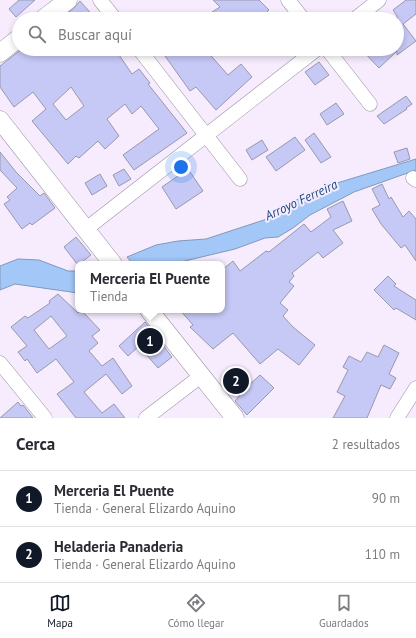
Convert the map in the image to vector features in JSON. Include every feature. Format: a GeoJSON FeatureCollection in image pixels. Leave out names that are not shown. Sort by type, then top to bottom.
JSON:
{"type":"FeatureCollection","features":[{"type":"Feature","properties":{"kind":"street"},"geometry":{"type":"LineString","coordinates":[[52,12],[68,0]]}},
{"type":"Feature","properties":{"kind":"street"},"geometry":{"type":"LineString","coordinates":[[100,0],[109,12]]}},
{"type":"Feature","properties":{"kind":"street"},"geometry":{"type":"LineString","coordinates":[[288,0],[297,12]]}},
{"type":"Feature","properties":{"kind":"street"},"geometry":{"type":"LineString","coordinates":[[364,12],[379,0]]}},
{"type":"Feature","properties":{"kind":"street"},"geometry":{"type":"LineString","coordinates":[[0,53],[12,44]]}},
{"type":"Feature","properties":{"kind":"street"},"geometry":{"type":"LineString","coordinates":[[143,56],[240,179]]}},
{"type":"Feature","properties":{"kind":"street"},"geometry":{"type":"LineString","coordinates":[[86,229],[308,56]]}},
{"type":"Feature","properties":{"kind":"street"},"geometry":{"type":"LineString","coordinates":[[332,56],[370,104]]}},
{"type":"Feature","properties":{"kind":"street"},"geometry":{"type":"LineString","coordinates":[[0,120],[109,259]]}},
{"type":"Feature","properties":{"kind":"street"},"geometry":{"type":"LineString","coordinates":[[151,313],[235,418]]}},
{"type":"Feature","properties":{"kind":"street"},"geometry":{"type":"LineString","coordinates":[[0,363],[45,418]]}},
{"type":"Feature","properties":{"kind":"street"},"geometry":{"type":"LineString","coordinates":[[146,418],[201,376]]}},
{"type":"Feature","properties":{"kind":"street"},"geometry":{"type":"LineString","coordinates":[[397,418],[416,388]]}},
{"type":"Feature","properties":{"kind":"water","name":"Arroyo Ferreira"},"geometry":{"type":"Polygon","coordinates":[[[416,159],[416,170],[354,192],[310,215],[278,237],[265,238],[235,249],[185,261],[130,261],[127,257],[156,245],[178,241],[206,239],[273,217],[293,202],[314,190],[416,159]]]}},
{"type":"Feature","properties":{"kind":"water"},"geometry":{"type":"Polygon","coordinates":[[[18,259],[39,260],[68,271],[75,271],[75,293],[15,284],[0,290],[0,266],[18,259]]]}},
{"type":"Feature","properties":{"kind":"building"},"geometry":{"type":"Polygon","coordinates":[[[19,0],[35,0],[22,12],[12,12],[9,9],[19,0]]]}},
{"type":"Feature","properties":{"kind":"building"},"geometry":{"type":"Polygon","coordinates":[[[213,0],[259,0],[269,10],[267,12],[212,12],[220,7],[213,0]]]}},
{"type":"Feature","properties":{"kind":"building"},"geometry":{"type":"Polygon","coordinates":[[[406,0],[416,0],[416,14],[404,23],[404,12],[394,12],[393,10],[406,0]]]}},
{"type":"Feature","properties":{"kind":"building"},"geometry":{"type":"Polygon","coordinates":[[[80,1],[90,12],[69,12],[80,1]]]}},
{"type":"Feature","properties":{"kind":"building"},"geometry":{"type":"Polygon","coordinates":[[[404,25],[416,41],[404,50],[404,25]]]}},
{"type":"Feature","properties":{"kind":"building"},"geometry":{"type":"Polygon","coordinates":[[[13,56],[120,56],[132,74],[139,69],[150,83],[148,84],[187,133],[134,170],[123,155],[159,129],[141,106],[132,114],[125,104],[107,119],[119,136],[105,149],[98,141],[79,158],[76,156],[68,164],[32,121],[46,109],[33,92],[14,107],[0,87],[0,66],[13,56]],[[71,87],[53,104],[66,120],[84,106],[71,87]]]}},
{"type":"Feature","properties":{"kind":"building"},"geometry":{"type":"Polygon","coordinates":[[[165,56],[211,56],[228,75],[241,64],[252,77],[216,110],[196,87],[190,91],[165,56]]]}},
{"type":"Feature","properties":{"kind":"building"},"geometry":{"type":"Polygon","coordinates":[[[368,56],[392,56],[379,68],[368,56]]]}},
{"type":"Feature","properties":{"kind":"building"},"geometry":{"type":"Polygon","coordinates":[[[319,62],[329,75],[315,85],[305,72],[319,62]]]}},
{"type":"Feature","properties":{"kind":"building"},"geometry":{"type":"Polygon","coordinates":[[[406,96],[412,104],[384,124],[377,116],[406,96]]]}},
{"type":"Feature","properties":{"kind":"building"},"geometry":{"type":"Polygon","coordinates":[[[336,103],[344,114],[327,125],[320,114],[336,103]]]}},
{"type":"Feature","properties":{"kind":"building"},"geometry":{"type":"Polygon","coordinates":[[[314,133],[331,157],[321,163],[305,140],[314,133]]]}},
{"type":"Feature","properties":{"kind":"building"},"geometry":{"type":"Polygon","coordinates":[[[295,137],[305,150],[276,171],[266,157],[295,137]]]}},
{"type":"Feature","properties":{"kind":"building"},"geometry":{"type":"Polygon","coordinates":[[[262,140],[268,150],[252,160],[246,150],[262,140]]]}},
{"type":"Feature","properties":{"kind":"building"},"geometry":{"type":"Polygon","coordinates":[[[407,148],[410,159],[398,163],[394,152],[407,148]]]}},
{"type":"Feature","properties":{"kind":"building"},"geometry":{"type":"Polygon","coordinates":[[[0,152],[16,172],[40,196],[44,193],[55,208],[32,225],[30,223],[22,229],[4,204],[10,200],[7,197],[17,188],[0,170],[0,152]]]}},
{"type":"Feature","properties":{"kind":"building"},"geometry":{"type":"Polygon","coordinates":[[[124,169],[131,179],[119,186],[113,175],[124,169]]]}},
{"type":"Feature","properties":{"kind":"building"},"geometry":{"type":"Polygon","coordinates":[[[188,169],[203,191],[176,209],[162,187],[188,169]]]}},
{"type":"Feature","properties":{"kind":"building"},"geometry":{"type":"Polygon","coordinates":[[[100,174],[107,186],[92,195],[85,183],[100,174]]]}},
{"type":"Feature","properties":{"kind":"building"},"geometry":{"type":"Polygon","coordinates":[[[382,184],[389,199],[391,197],[403,217],[409,211],[416,219],[416,261],[405,245],[401,248],[381,224],[372,209],[380,205],[372,189],[382,184]]]}},
{"type":"Feature","properties":{"kind":"building"},"geometry":{"type":"Polygon","coordinates":[[[343,201],[352,221],[333,230],[343,243],[323,258],[318,252],[292,273],[294,276],[289,282],[294,286],[280,303],[288,310],[283,316],[293,327],[315,345],[299,365],[278,349],[260,364],[233,333],[213,349],[190,327],[193,325],[183,313],[225,313],[225,268],[233,261],[240,271],[266,251],[269,252],[304,224],[311,232],[331,217],[327,209],[343,201]]]}},
{"type":"Feature","properties":{"kind":"building"},"geometry":{"type":"Polygon","coordinates":[[[76,237],[91,255],[83,261],[75,261],[64,247],[76,237]]]}},
{"type":"Feature","properties":{"kind":"building"},"geometry":{"type":"Polygon","coordinates":[[[388,276],[396,284],[394,286],[416,300],[416,320],[396,308],[394,310],[374,290],[388,276]]]}},
{"type":"Feature","properties":{"kind":"building"},"geometry":{"type":"Polygon","coordinates":[[[58,294],[75,310],[75,313],[84,313],[100,330],[92,336],[98,343],[89,351],[102,366],[113,358],[132,386],[122,394],[106,374],[84,392],[102,413],[114,404],[125,418],[76,418],[57,394],[74,382],[56,359],[37,373],[27,359],[25,361],[18,352],[27,346],[11,327],[25,316],[28,318],[50,303],[49,301],[58,294]],[[51,316],[34,330],[49,349],[67,336],[51,316]]]}},
{"type":"Feature","properties":{"kind":"building"},"geometry":{"type":"Polygon","coordinates":[[[145,322],[172,357],[158,368],[139,346],[128,356],[119,346],[145,322]]]}},
{"type":"Feature","properties":{"kind":"building"},"geometry":{"type":"Polygon","coordinates":[[[384,345],[399,353],[389,374],[396,378],[390,389],[381,385],[367,418],[333,418],[345,396],[337,392],[348,370],[343,367],[349,356],[361,362],[367,352],[378,357],[384,345]]]}},
{"type":"Feature","properties":{"kind":"building"},"geometry":{"type":"Polygon","coordinates":[[[234,370],[248,386],[260,375],[274,388],[247,415],[235,401],[240,395],[225,377],[234,370]]]}},
{"type":"Feature","properties":{"kind":"building"},"geometry":{"type":"Polygon","coordinates":[[[18,402],[21,406],[23,405],[33,418],[0,418],[18,402]]]}},
{"type":"Feature","properties":{"kind":"place","name":"Merceria El Puente"},"geometry":{"type":"Point","coordinates":[150,341]}},
{"type":"Feature","properties":{"kind":"place","name":"Heladeria Panaderia"},"geometry":{"type":"Point","coordinates":[236,381]}}]}
